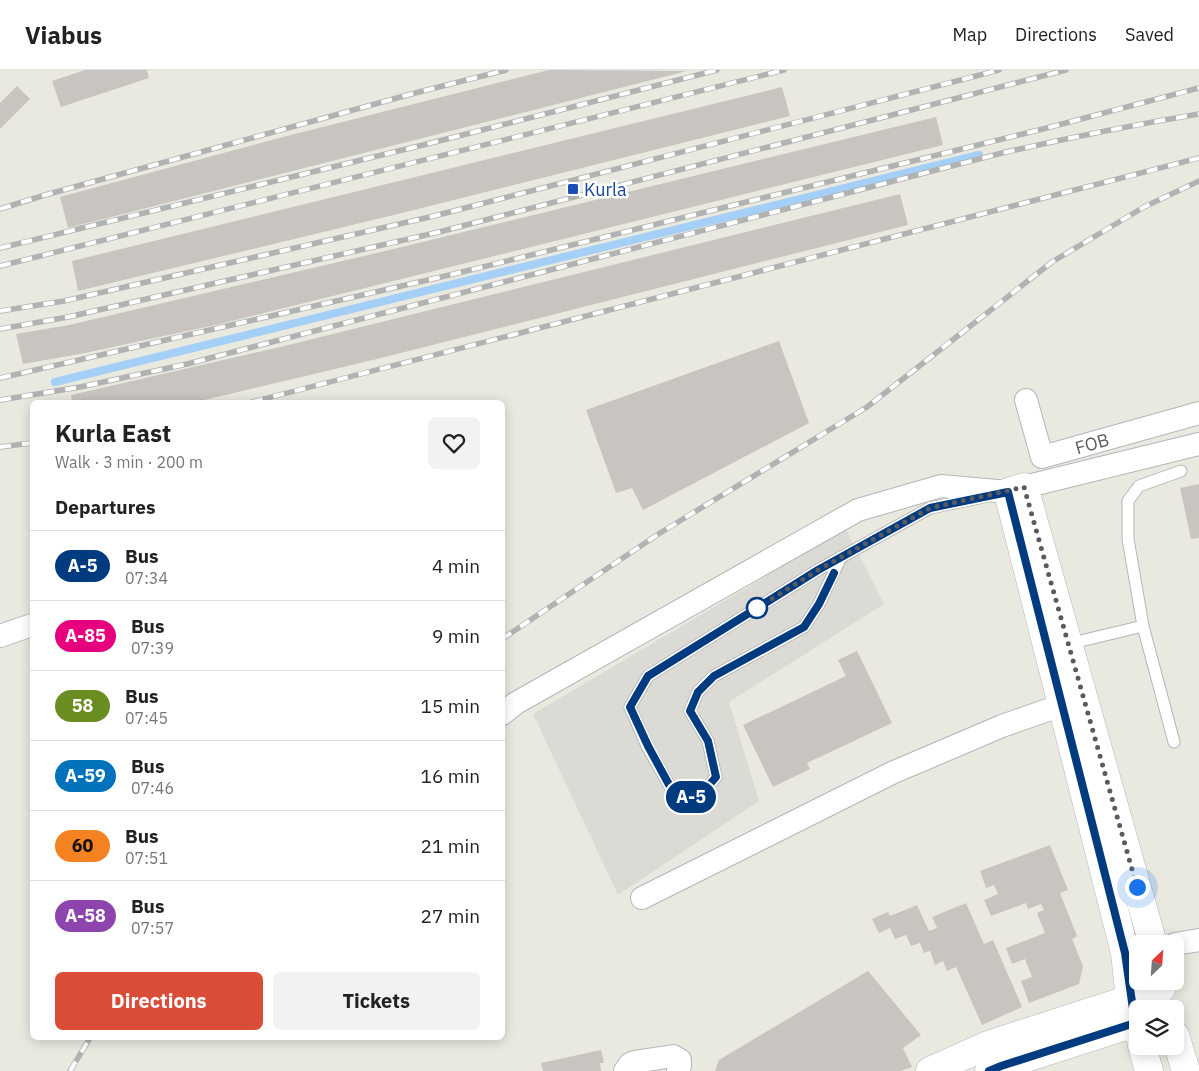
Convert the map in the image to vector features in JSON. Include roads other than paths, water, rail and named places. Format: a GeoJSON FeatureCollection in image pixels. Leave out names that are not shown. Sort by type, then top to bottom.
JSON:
{"type":"FeatureCollection","features":[{"type":"Feature","properties":{"kind":"main road"},"geometry":{"type":"LineString","coordinates":[[1016,489],[1068,644],[1073,702],[1150,935]]}},
{"type":"Feature","properties":{"kind":"main road"},"geometry":{"type":"LineString","coordinates":[[1016,489],[1073,702],[1125,953],[1132,1000]]}},
{"type":"Feature","properties":{"kind":"main road"},"geometry":{"type":"LineString","coordinates":[[930,1071],[988,1045],[1129,1026]]}},
{"type":"Feature","properties":{"kind":"main road"},"geometry":{"type":"LineString","coordinates":[[989,1071],[1129,1027]]}},
{"type":"Feature","properties":{"kind":"main road"},"geometry":{"type":"LineString","coordinates":[[1144,1055],[1149,1071]]}},
{"type":"Feature","properties":{"kind":"main road"},"geometry":{"type":"LineString","coordinates":[[1181,1055],[1186,1071]]}},
{"type":"Feature","properties":{"kind":"street","name":"FOB"},"geometry":{"type":"LineString","coordinates":[[1026,400],[1042,457],[1199,413]]}},
{"type":"Feature","properties":{"kind":"street"},"geometry":{"type":"LineString","coordinates":[[505,712],[516,703],[858,510],[941,486],[1016,489],[1199,444]]}},
{"type":"Feature","properties":{"kind":"street"},"geometry":{"type":"LineString","coordinates":[[0,636],[30,626]]}},
{"type":"Feature","properties":{"kind":"street"},"geometry":{"type":"LineString","coordinates":[[642,898],[894,772],[1002,726],[1073,702]]}},
{"type":"Feature","properties":{"kind":"street"},"geometry":{"type":"LineString","coordinates":[[1184,942],[1199,940]]}},
{"type":"Feature","properties":{"kind":"street"},"geometry":{"type":"LineString","coordinates":[[625,1071],[634,1062],[673,1056],[680,1060],[678,1071]]}},
{"type":"Feature","properties":{"kind":"lane"},"geometry":{"type":"LineString","coordinates":[[1174,742],[1144,626],[1128,539],[1128,501],[1139,486],[1181,471]]}},
{"type":"Feature","properties":{"kind":"lane"},"geometry":{"type":"LineString","coordinates":[[841,557],[819,604],[804,627],[714,676],[698,692],[690,711],[708,741],[716,777],[697,799],[673,792],[648,746],[630,707],[648,676],[818,570],[841,557],[930,508],[1016,489]]}},
{"type":"Feature","properties":{"kind":"lane"},"geometry":{"type":"LineString","coordinates":[[1068,644],[1144,626]]}},
{"type":"Feature","properties":{"kind":"waterway"},"geometry":{"type":"LineString","coordinates":[[55,382],[979,155]]}},
{"type":"Feature","properties":{"kind":"railway"},"geometry":{"type":"LineString","coordinates":[[0,209],[415,93],[506,70]]}},
{"type":"Feature","properties":{"kind":"railway"},"geometry":{"type":"LineString","coordinates":[[0,248],[427,144],[717,70]]}},
{"type":"Feature","properties":{"kind":"railway"},"geometry":{"type":"LineString","coordinates":[[0,266],[784,70]]}},
{"type":"Feature","properties":{"kind":"railway"},"geometry":{"type":"LineString","coordinates":[[0,311],[64,301],[434,216],[999,70]]}},
{"type":"Feature","properties":{"kind":"railway"},"geometry":{"type":"LineString","coordinates":[[0,329],[68,317],[439,232],[1066,70]]}},
{"type":"Feature","properties":{"kind":"railway"},"geometry":{"type":"LineString","coordinates":[[0,378],[454,274],[1043,129],[1199,88]]}},
{"type":"Feature","properties":{"kind":"railway"},"geometry":{"type":"LineString","coordinates":[[0,400],[80,387],[187,364],[1002,153],[1100,132],[1199,114]]}},
{"type":"Feature","properties":{"kind":"railway"},"geometry":{"type":"LineString","coordinates":[[260,400],[1199,158]]}},
{"type":"Feature","properties":{"kind":"railway"},"geometry":{"type":"LineString","coordinates":[[505,637],[660,533],[867,407],[1052,262],[1144,207],[1199,181]]}},
{"type":"Feature","properties":{"kind":"railway"},"geometry":{"type":"LineString","coordinates":[[0,447],[30,443]]}},
{"type":"Feature","properties":{"kind":"railway"},"geometry":{"type":"LineString","coordinates":[[70,1071],[89,1040]]}},
{"type":"Feature","properties":{"kind":"place","name":"Kurla"},"geometry":{"type":"Point","coordinates":[573,189]}}]}
